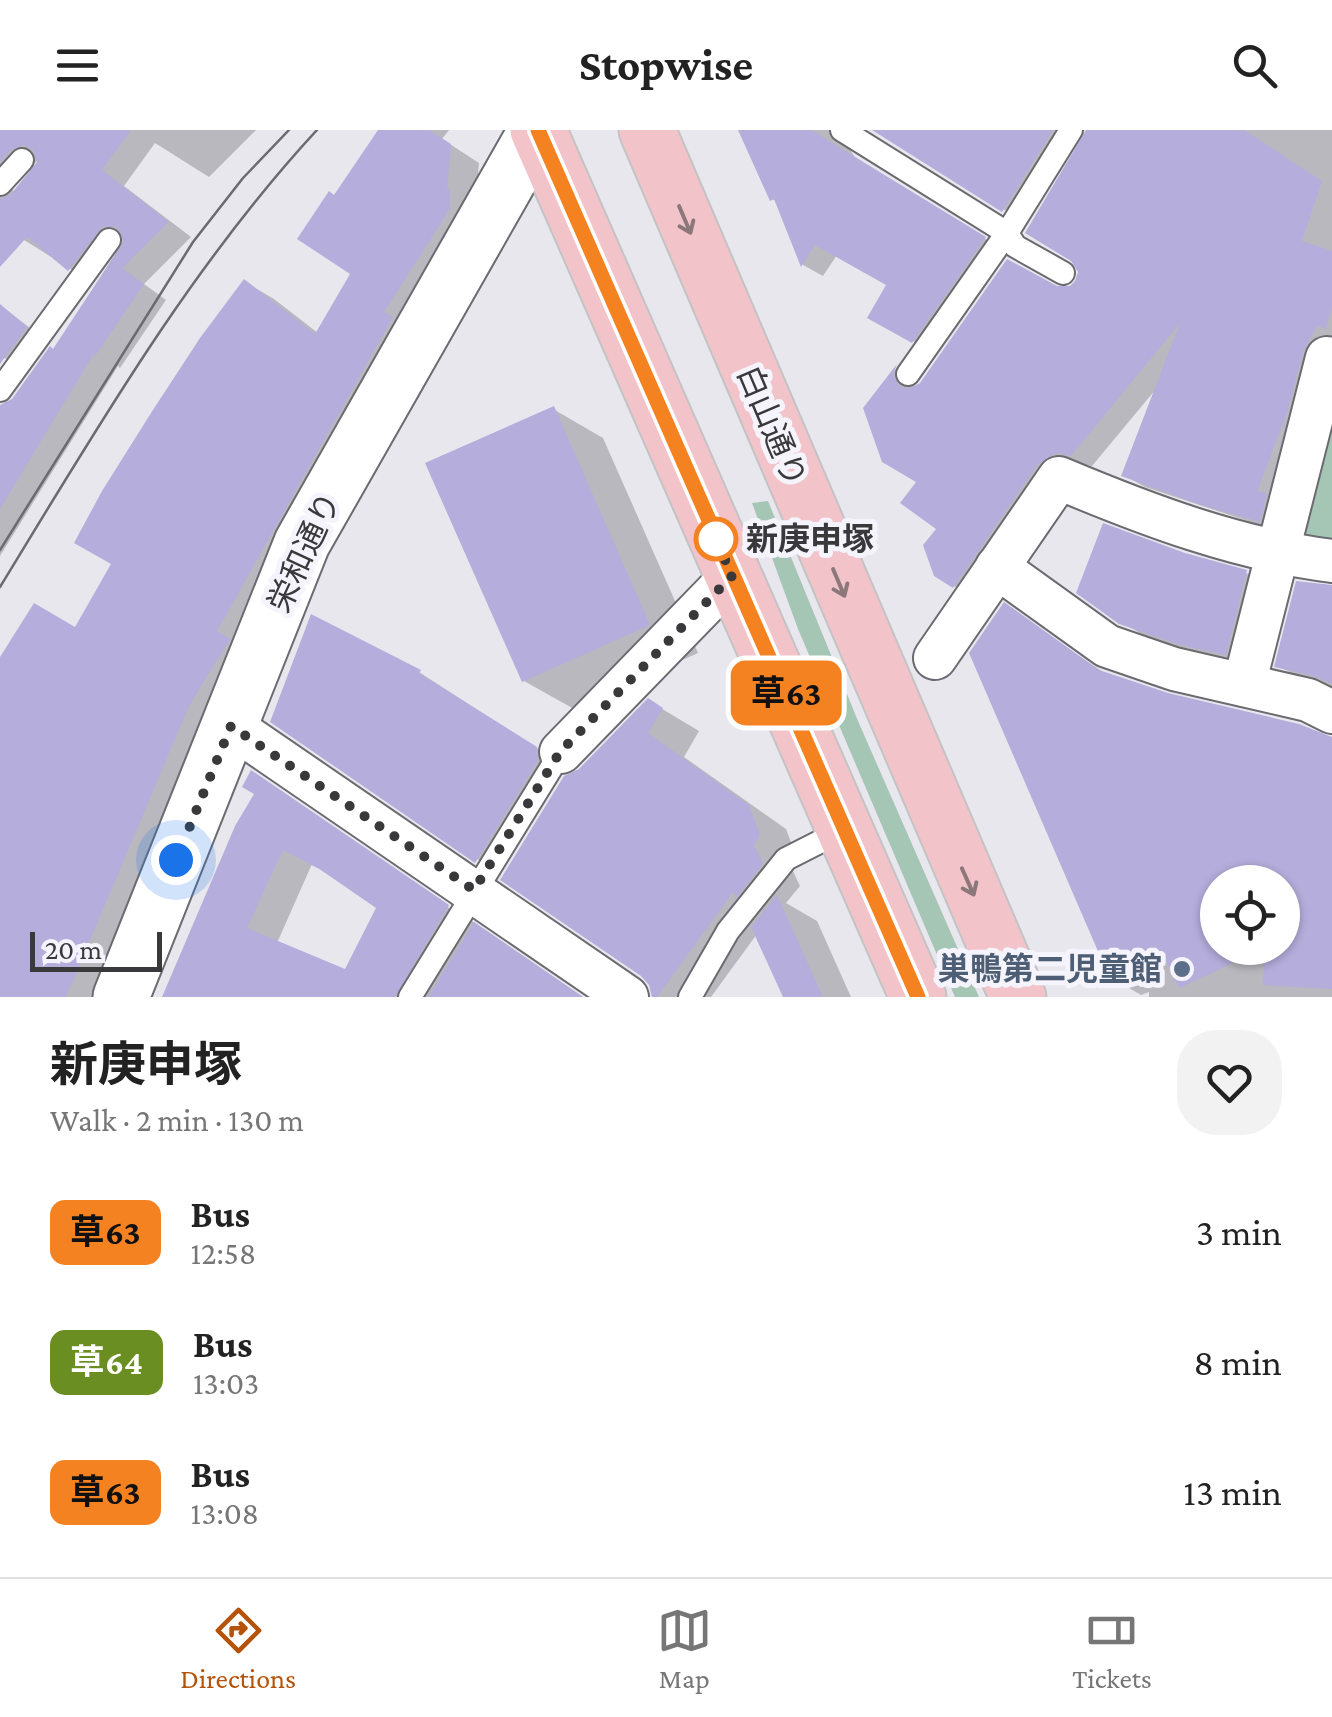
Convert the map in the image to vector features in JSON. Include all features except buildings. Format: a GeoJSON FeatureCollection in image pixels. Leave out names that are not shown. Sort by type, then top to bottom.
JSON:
{"type":"FeatureCollection","features":[{"type":"Feature","properties":{"kind":"highway"},"geometry":{"type":"LineString","coordinates":[[538,130],[918,997]]}},
{"type":"Feature","properties":{"kind":"highway","name":"白山通り"},"geometry":{"type":"LineString","coordinates":[[646,130],[1018,997]]}},
{"type":"Feature","properties":{"kind":"street","name":"栄和通り"},"geometry":{"type":"LineString","coordinates":[[123,996],[302,543],[538,130]]}},
{"type":"Feature","properties":{"kind":"street"},"geometry":{"type":"LineString","coordinates":[[1244,685],[1327,358],[1332,359]]}},
{"type":"Feature","properties":{"kind":"street"},"geometry":{"type":"LineString","coordinates":[[935,658],[1059,478],[1206,534],[1276,554],[1332,561]]}},
{"type":"Feature","properties":{"kind":"street"},"geometry":{"type":"LineString","coordinates":[[997,567],[1107,646],[1174,668],[1308,700],[1332,712]]}},
{"type":"Feature","properties":{"kind":"street"},"geometry":{"type":"LineString","coordinates":[[560,752],[732,576]]}},
{"type":"Feature","properties":{"kind":"street"},"geometry":{"type":"LineString","coordinates":[[231,726],[627,997]]}},
{"type":"Feature","properties":{"kind":"lane"},"geometry":{"type":"LineString","coordinates":[[842,130],[1007,232],[1015,246],[1062,273]]}},
{"type":"Feature","properties":{"kind":"lane"},"geometry":{"type":"LineString","coordinates":[[908,374],[1007,232],[1071,130]]}},
{"type":"Feature","properties":{"kind":"lane"},"geometry":{"type":"LineString","coordinates":[[0,184],[22,160]]}},
{"type":"Feature","properties":{"kind":"lane"},"geometry":{"type":"LineString","coordinates":[[0,390],[110,240]]}},
{"type":"Feature","properties":{"kind":"lane"},"geometry":{"type":"LineString","coordinates":[[410,997],[560,752]]}},
{"type":"Feature","properties":{"kind":"lane"},"geometry":{"type":"LineString","coordinates":[[690,997],[728,931],[786,859],[847,828]]}},
{"type":"Feature","properties":{"kind":"green space"},"geometry":{"type":"Polygon","coordinates":[[[1332,386],[1332,550],[1312,548],[1302,525],[1332,386]]]}},
{"type":"Feature","properties":{"kind":"green space"},"geometry":{"type":"Polygon","coordinates":[[[768,501],[858,721],[979,997],[955,997],[798,629],[752,503],[768,501]]]}},
{"type":"Feature","properties":{"kind":"tram line"},"geometry":{"type":"LineString","coordinates":[[0,550],[193,242],[243,178],[289,130]]}},
{"type":"Feature","properties":{"kind":"tram line"},"geometry":{"type":"LineString","coordinates":[[0,587],[109,409],[187,293],[271,182],[317,130]]}},
{"type":"Feature","properties":{"kind":"bus line","name":"草63"},"geometry":{"type":"LineString","coordinates":[[538,130],[918,997]]}},
{"type":"Feature","properties":{"kind":"place","name":"新庚申塚"},"geometry":{"type":"Point","coordinates":[716,539]}},
{"type":"Feature","properties":{"kind":"place","name":"巣鴨第二児童館"},"geometry":{"type":"Point","coordinates":[1182,969]}},
{"type":"Feature","properties":{"kind":"route"},"geometry":{"type":"LineString","coordinates":[[176,860],[231,726],[474,890],[560,752],[732,576],[716,539]]}}]}
